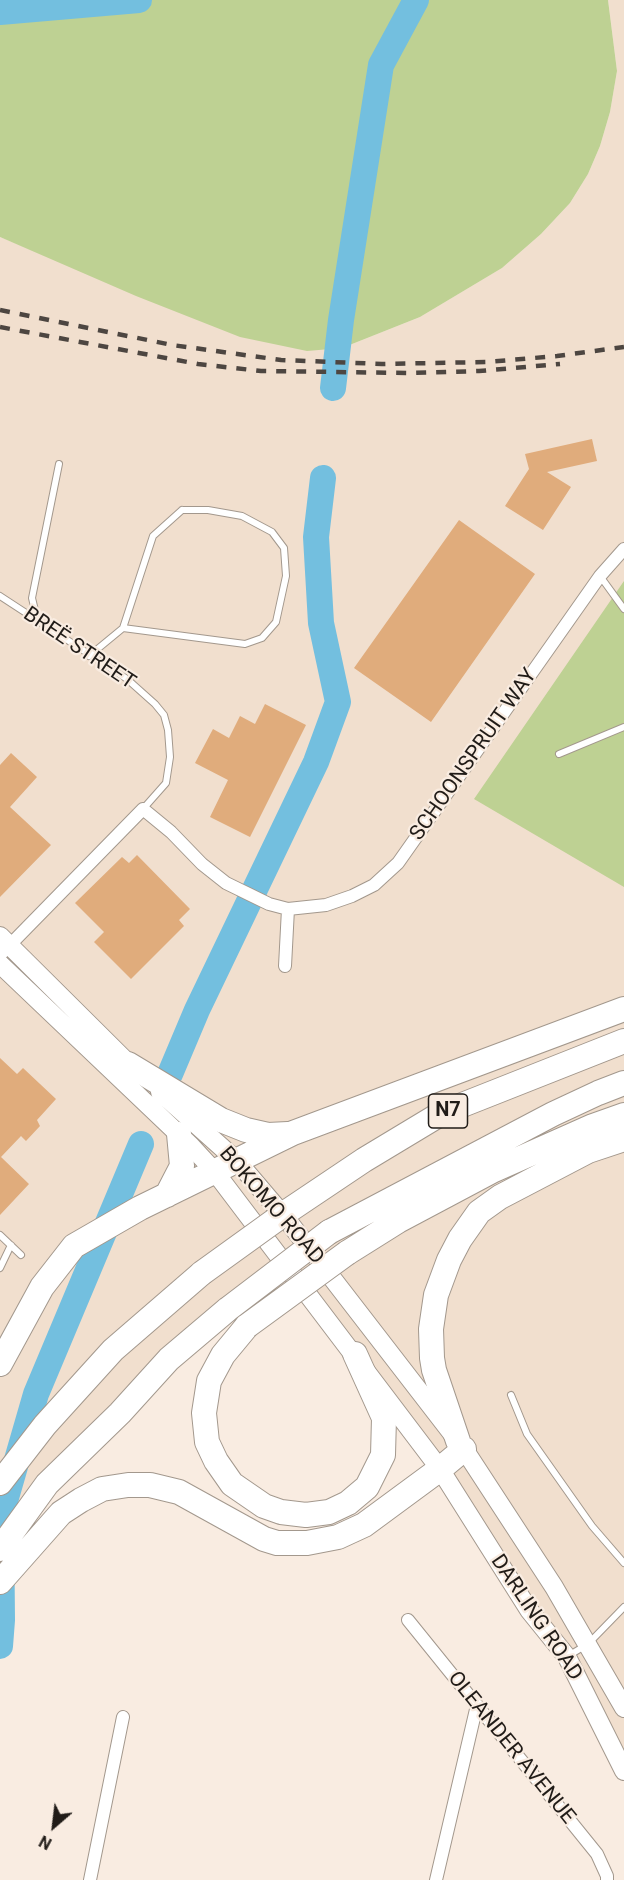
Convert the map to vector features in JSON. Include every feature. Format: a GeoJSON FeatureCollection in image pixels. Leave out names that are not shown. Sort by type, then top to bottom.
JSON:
{"type":"FeatureCollection","features":[{"type":"Feature","properties":{"kind":"highway"},"geometry":{"type":"LineString","coordinates":[[0,1364],[42,1287],[74,1246],[140,1208],[293,1133],[624,1009]]}},
{"type":"Feature","properties":{"kind":"highway","name":"N7"},"geometry":{"type":"LineString","coordinates":[[0,1483],[45,1425],[113,1350],[202,1273],[288,1211],[364,1160],[442,1113],[624,1041]]}},
{"type":"Feature","properties":{"kind":"highway"},"geometry":{"type":"LineString","coordinates":[[128,1064],[221,1120],[246,1130],[268,1135],[293,1133]]}},
{"type":"Feature","properties":{"kind":"highway","name":"N7"},"geometry":{"type":"LineString","coordinates":[[0,1549],[47,1485],[120,1413],[169,1359],[228,1309],[329,1232],[553,1114],[624,1083]]}},
{"type":"Feature","properties":{"kind":"highway"},"geometry":{"type":"LineString","coordinates":[[355,1354],[384,1418],[383,1455],[367,1487],[348,1503],[329,1512],[306,1515],[281,1512],[264,1506],[232,1484],[216,1461],[207,1442],[204,1413],[209,1381],[223,1355],[247,1326],[347,1253],[398,1221],[494,1170],[593,1126],[624,1115]]}},
{"type":"Feature","properties":{"kind":"highway"},"geometry":{"type":"LineString","coordinates":[[167,1195],[182,1166],[178,1134]]}},
{"type":"Feature","properties":{"kind":"highway"},"geometry":{"type":"LineString","coordinates":[[0,1582],[61,1513],[102,1489],[128,1485],[150,1485],[179,1492],[264,1539],[278,1543],[307,1543],[338,1537],[364,1525],[440,1469],[461,1445],[434,1370],[431,1329],[436,1296],[449,1260],[460,1239],[480,1212],[500,1197],[588,1151],[624,1139]]}},
{"type":"Feature","properties":{"kind":"main road","name":"BOKOMO ROAD"},"geometry":{"type":"LineString","coordinates":[[3,945],[128,1064],[237,1161],[288,1221],[461,1445]]}},
{"type":"Feature","properties":{"kind":"main road","name":"BOKOMO ROAD"},"geometry":{"type":"LineString","coordinates":[[0,964],[215,1172],[440,1469]]}},
{"type":"Feature","properties":{"kind":"main road","name":"DARLING ROAD"},"geometry":{"type":"LineString","coordinates":[[461,1445],[554,1587],[624,1708]]}},
{"type":"Feature","properties":{"kind":"main road","name":"DARLING ROAD"},"geometry":{"type":"LineString","coordinates":[[440,1469],[529,1610],[567,1656],[624,1771]]}},
{"type":"Feature","properties":{"kind":"street","name":"SCHOONSPRUIT WAY"},"geometry":{"type":"LineString","coordinates":[[143,808],[171,832],[202,864],[226,883],[269,904],[288,909],[326,905],[374,885],[398,863],[600,576],[624,549]]}},
{"type":"Feature","properties":{"kind":"street"},"geometry":{"type":"LineString","coordinates":[[3,945],[143,808]]}},
{"type":"Feature","properties":{"kind":"street"},"geometry":{"type":"LineString","coordinates":[[285,966],[288,909]]}},
{"type":"Feature","properties":{"kind":"street","name":"OLEANDER AVENUE"},"geometry":{"type":"LineString","coordinates":[[408,1620],[597,1854],[608,1880]]}},
{"type":"Feature","properties":{"kind":"street"},"geometry":{"type":"LineString","coordinates":[[436,1880],[477,1705]]}},
{"type":"Feature","properties":{"kind":"street"},"geometry":{"type":"LineString","coordinates":[[90,1880],[123,1717]]}},
{"type":"Feature","properties":{"kind":"lane"},"geometry":{"type":"LineString","coordinates":[[37,619],[32,598],[59,464]]}},
{"type":"Feature","properties":{"kind":"lane"},"geometry":{"type":"LineString","coordinates":[[89,656],[123,628],[153,536],[182,510],[208,510],[242,516],[272,532],[284,549],[286,576],[276,622],[262,638],[245,644],[123,628]]}},
{"type":"Feature","properties":{"kind":"lane"},"geometry":{"type":"LineString","coordinates":[[600,576],[624,609]]}},
{"type":"Feature","properties":{"kind":"lane","name":"BREË STREET"},"geometry":{"type":"LineString","coordinates":[[0,596],[127,679],[164,715],[168,730],[170,757],[166,783],[143,808]]}},
{"type":"Feature","properties":{"kind":"lane"},"geometry":{"type":"LineString","coordinates":[[559,754],[624,727]]}},
{"type":"Feature","properties":{"kind":"lane"},"geometry":{"type":"LineString","coordinates":[[0,1235],[21,1255]]}},
{"type":"Feature","properties":{"kind":"lane"},"geometry":{"type":"LineString","coordinates":[[0,1268],[11,1245]]}},
{"type":"Feature","properties":{"kind":"lane"},"geometry":{"type":"LineString","coordinates":[[511,1395],[526,1434],[592,1526],[624,1563]]}},
{"type":"Feature","properties":{"kind":"lane"},"geometry":{"type":"LineString","coordinates":[[567,1656],[588,1644],[624,1607]]}},
{"type":"Feature","properties":{"kind":"shaded area"},"geometry":{"type":"Polygon","coordinates":[[[608,0],[624,0],[624,1771],[567,1657],[288,1268],[228,1309],[0,1549],[0,237],[27,248],[342,348],[420,317],[502,268],[541,234],[570,203],[588,174],[600,146],[610,112],[617,71],[608,0]]]}},
{"type":"Feature","properties":{"kind":"green space"},"geometry":{"type":"Polygon","coordinates":[[[0,0],[608,0],[617,71],[610,112],[600,146],[588,174],[570,203],[541,234],[502,268],[420,317],[342,348],[307,351],[240,337],[136,296],[0,237],[0,0]]]}},
{"type":"Feature","properties":{"kind":"green space"},"geometry":{"type":"Polygon","coordinates":[[[624,581],[624,887],[474,799],[624,581]]]}},
{"type":"Feature","properties":{"kind":"building"},"geometry":{"type":"Polygon","coordinates":[[[592,439],[597,461],[547,472],[571,487],[543,530],[505,506],[529,469],[525,454],[592,439]]]}},
{"type":"Feature","properties":{"kind":"building"},"geometry":{"type":"Polygon","coordinates":[[[459,520],[535,574],[431,722],[354,668],[459,520]]]}},
{"type":"Feature","properties":{"kind":"building"},"geometry":{"type":"Polygon","coordinates":[[[265,704],[306,725],[250,837],[210,817],[228,780],[195,763],[213,729],[229,738],[240,716],[255,724],[265,704]]]}},
{"type":"Feature","properties":{"kind":"building"},"geometry":{"type":"Polygon","coordinates":[[[11,753],[37,777],[10,807],[51,845],[0,897],[0,765],[11,753]]]}},
{"type":"Feature","properties":{"kind":"building"},"geometry":{"type":"Polygon","coordinates":[[[137,855],[190,909],[179,920],[184,926],[131,979],[94,942],[104,932],[75,903],[122,857],[129,863],[137,855]]]}},
{"type":"Feature","properties":{"kind":"building"},"geometry":{"type":"Polygon","coordinates":[[[0,1058],[17,1074],[23,1068],[56,1099],[37,1120],[40,1126],[26,1141],[21,1136],[1,1157],[29,1184],[0,1215],[0,1058]]]}},
{"type":"Feature","properties":{"kind":"waterway"},"geometry":{"type":"LineString","coordinates":[[0,12],[139,0]]}},
{"type":"Feature","properties":{"kind":"waterway"},"geometry":{"type":"LineString","coordinates":[[333,388],[341,320],[381,65],[416,0]]}},
{"type":"Feature","properties":{"kind":"waterway"},"geometry":{"type":"LineString","coordinates":[[170,1074],[197,1010],[316,762],[338,702],[321,623],[316,537],[323,478]]}},
{"type":"Feature","properties":{"kind":"waterway"},"geometry":{"type":"LineString","coordinates":[[0,1646],[2,1620],[1,1515],[36,1394],[141,1144]]}},
{"type":"Feature","properties":{"kind":"railway"},"geometry":{"type":"LineString","coordinates":[[0,310],[172,345],[281,360],[382,364],[487,362],[624,347]]}},
{"type":"Feature","properties":{"kind":"railway"},"geometry":{"type":"LineString","coordinates":[[0,327],[198,364],[261,371],[411,373],[479,371],[560,364]]}}]}
